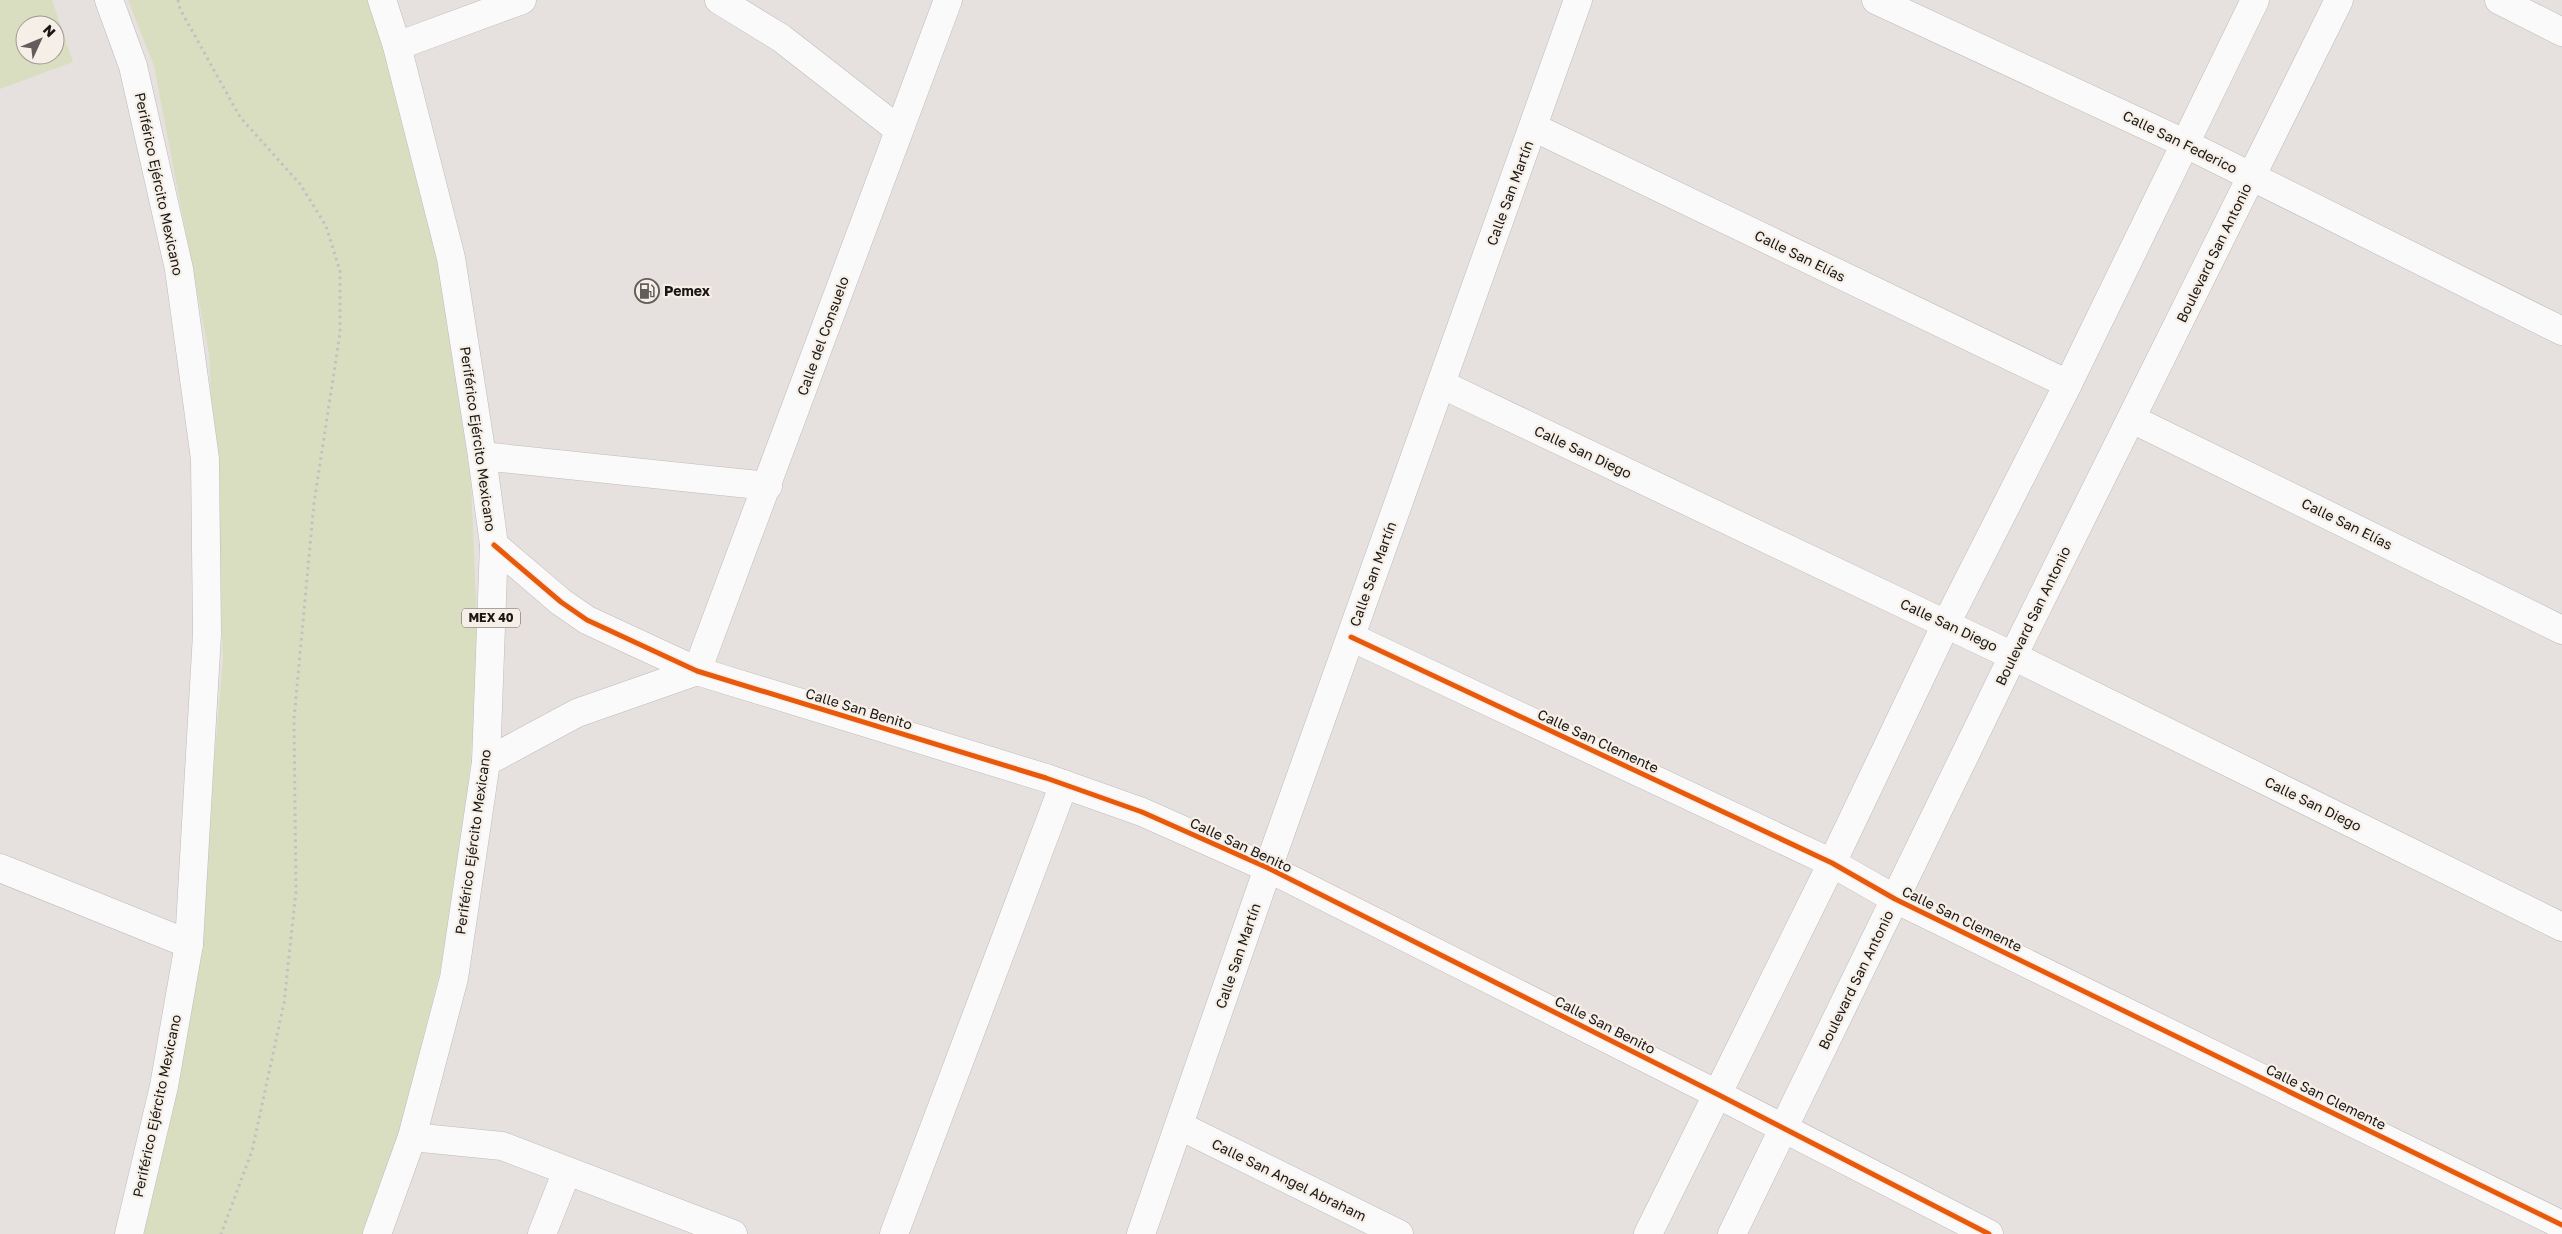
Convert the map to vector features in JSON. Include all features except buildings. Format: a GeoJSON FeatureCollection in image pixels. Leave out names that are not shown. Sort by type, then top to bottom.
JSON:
{"type":"FeatureCollection","features":[{"type":"Feature","properties":{"kind":"main road","name":"Periférico Ejército Mexicano"},"geometry":{"type":"LineString","coordinates":[[109,0],[133,66],[179,269],[205,459],[207,634],[188,944],[164,1086],[130,1234]]}},
{"type":"Feature","properties":{"kind":"main road","name":"Periférico Ejército Mexicano"},"geometry":{"type":"LineString","coordinates":[[377,1234],[412,1138],[454,978],[486,762],[494,545],[451,258],[397,46],[382,0]]}},
{"type":"Feature","properties":{"kind":"main road"},"geometry":{"type":"LineString","coordinates":[[397,46],[522,0]]}},
{"type":"Feature","properties":{"kind":"main road"},"geometry":{"type":"LineString","coordinates":[[719,0],[782,38],[899,130]]}},
{"type":"Feature","properties":{"kind":"main road","name":"Calle del Consuelo"},"geometry":{"type":"LineString","coordinates":[[698,671],[948,0]]}},
{"type":"Feature","properties":{"kind":"main road","name":"Calle San Martín"},"geometry":{"type":"LineString","coordinates":[[1141,1234],[1268,868],[1578,0]]}},
{"type":"Feature","properties":{"kind":"main road","name":"Calle San Federico"},"geometry":{"type":"LineString","coordinates":[[1876,0],[2186,144],[2562,331]]}},
{"type":"Feature","properties":{"kind":"main road"},"geometry":{"type":"LineString","coordinates":[[1648,1234],[1832,864],[1946,624],[2068,384],[2255,0]]}},
{"type":"Feature","properties":{"kind":"main road","name":"Boulevard San Antonio"},"geometry":{"type":"LineString","coordinates":[[1732,1234],[2013,656],[2339,0]]}},
{"type":"Feature","properties":{"kind":"main road"},"geometry":{"type":"LineString","coordinates":[[2498,0],[2562,32]]}},
{"type":"Feature","properties":{"kind":"main road","name":"Calle San Elías"},"geometry":{"type":"LineString","coordinates":[[1533,128],[2068,384]]}},
{"type":"Feature","properties":{"kind":"main road","name":"Calle San Diego"},"geometry":{"type":"LineString","coordinates":[[1441,384],[2013,656],[2562,927]]}},
{"type":"Feature","properties":{"kind":"main road","name":"Calle San Elías"},"geometry":{"type":"LineString","coordinates":[[2132,419],[2562,630]]}},
{"type":"Feature","properties":{"kind":"main road"},"geometry":{"type":"LineString","coordinates":[[482,456],[768,486]]}},
{"type":"Feature","properties":{"kind":"main road","name":"Calle San Benito"},"geometry":{"type":"LineString","coordinates":[[494,545],[561,602],[587,620],[698,671],[1064,784],[1142,812],[1268,868],[1717,1094],[1783,1130],[1988,1234]]}},
{"type":"Feature","properties":{"kind":"main road","name":"Calle San Clemente"},"geometry":{"type":"LineString","coordinates":[[1351,637],[1832,864],[1895,899],[2562,1225]]}},
{"type":"Feature","properties":{"kind":"main road"},"geometry":{"type":"LineString","coordinates":[[486,762],[577,713],[698,671]]}},
{"type":"Feature","properties":{"kind":"main road"},"geometry":{"type":"LineString","coordinates":[[894,1234],[1064,784]]}},
{"type":"Feature","properties":{"kind":"main road"},"geometry":{"type":"LineString","coordinates":[[0,868],[188,944]]}},
{"type":"Feature","properties":{"kind":"main road","name":"Calle San Angel Abraham"},"geometry":{"type":"LineString","coordinates":[[1180,1126],[1399,1234]]}},
{"type":"Feature","properties":{"kind":"main road"},"geometry":{"type":"LineString","coordinates":[[412,1138],[502,1146],[733,1234]]}},
{"type":"Feature","properties":{"kind":"main road"},"geometry":{"type":"LineString","coordinates":[[542,1234],[567,1171]]}},
{"type":"Feature","properties":{"kind":"path"},"geometry":{"type":"LineString","coordinates":[[178,0],[180,9],[240,117],[300,184],[326,226],[340,271],[340,334],[314,503],[294,720],[296,890],[284,1003],[252,1151],[221,1234]]}},
{"type":"Feature","properties":{"kind":"green space"},"geometry":{"type":"Polygon","coordinates":[[[0,0],[52,0],[57,15],[15,15],[15,65],[65,65],[0,89],[0,0]]]}},
{"type":"Feature","properties":{"kind":"green space"},"geometry":{"type":"Polygon","coordinates":[[[128,0],[367,0],[391,69],[439,263],[471,483],[479,670],[457,904],[389,1173],[366,1234],[137,1234],[198,945],[223,659],[209,354],[154,66],[128,0]]]}},
{"type":"Feature","properties":{"kind":"green space"},"geometry":{"type":"Polygon","coordinates":[[[65,38],[73,62],[65,65],[65,38]]]}},
{"type":"Feature","properties":{"kind":"cycle path"},"geometry":{"type":"LineString","coordinates":[[494,545],[561,602],[587,620],[697,671],[1046,778],[1142,812],[1268,868],[1717,1094],[1989,1234]]}},
{"type":"Feature","properties":{"kind":"cycle path"},"geometry":{"type":"LineString","coordinates":[[1351,637],[1832,863],[1895,899],[2562,1225]]}},
{"type":"Feature","properties":{"kind":"place","name":"Pemex"},"geometry":{"type":"Point","coordinates":[647,291]}}]}
